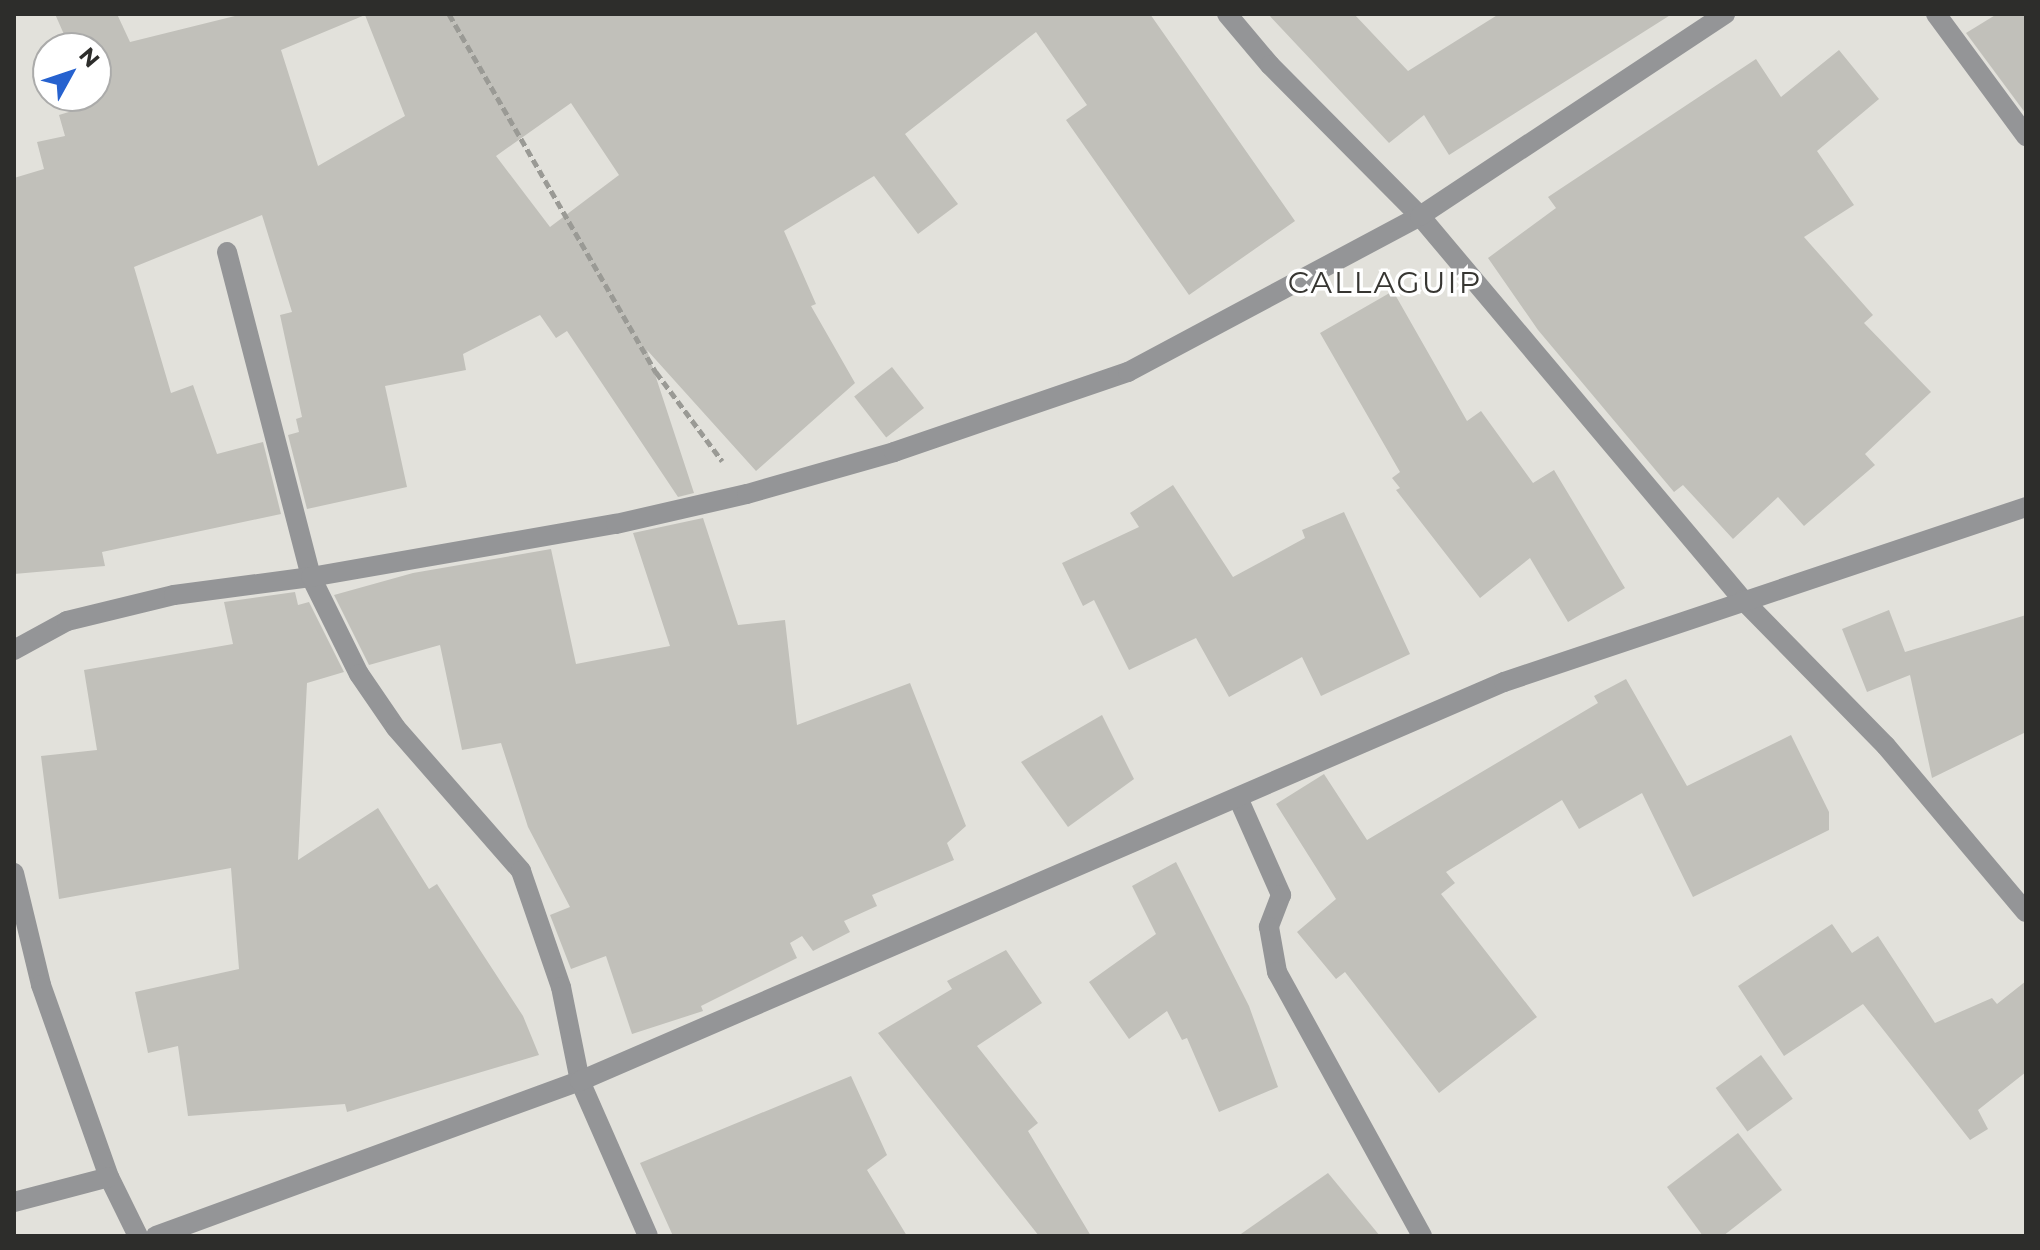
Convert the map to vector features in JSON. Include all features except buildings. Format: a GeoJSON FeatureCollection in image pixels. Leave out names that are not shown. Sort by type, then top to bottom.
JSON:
{"type":"FeatureCollection","features":[{"type":"Feature","properties":{"kind":"street"},"geometry":{"type":"LineString","coordinates":[[1227,14],[1270,65],[1420,216],[1743,600],[1886,746],[2026,912]]}},
{"type":"Feature","properties":{"kind":"street"},"geometry":{"type":"LineString","coordinates":[[14,650],[67,621],[159,599],[311,577],[616,524],[747,494],[894,452],[1128,372],[1420,216],[1725,14]]}},
{"type":"Feature","properties":{"kind":"street"},"geometry":{"type":"LineString","coordinates":[[1936,14],[2026,136]]}},
{"type":"Feature","properties":{"kind":"street"},"geometry":{"type":"LineString","coordinates":[[227,252],[311,577],[359,674],[396,728],[521,871],[561,987],[580,1081],[648,1236]]}},
{"type":"Feature","properties":{"kind":"street"},"geometry":{"type":"LineString","coordinates":[[156,1236],[580,1081],[1239,800],[1504,682],[2026,507]]}},
{"type":"Feature","properties":{"kind":"street"},"geometry":{"type":"LineString","coordinates":[[1239,800],[1281,895],[1269,927],[1277,972],[1422,1236]]}},
{"type":"Feature","properties":{"kind":"street"},"geometry":{"type":"LineString","coordinates":[[14,873],[41,985],[109,1177],[138,1236]]}},
{"type":"Feature","properties":{"kind":"street"},"geometry":{"type":"LineString","coordinates":[[14,1202],[109,1177]]}},
{"type":"Feature","properties":{"kind":"path"},"geometry":{"type":"LineString","coordinates":[[449,14],[656,372],[747,494]]}},
{"type":"Feature","properties":{"kind":"district","name":"CALLAGUIP"},"geometry":{"type":"Point","coordinates":[1385,283]}}]}
